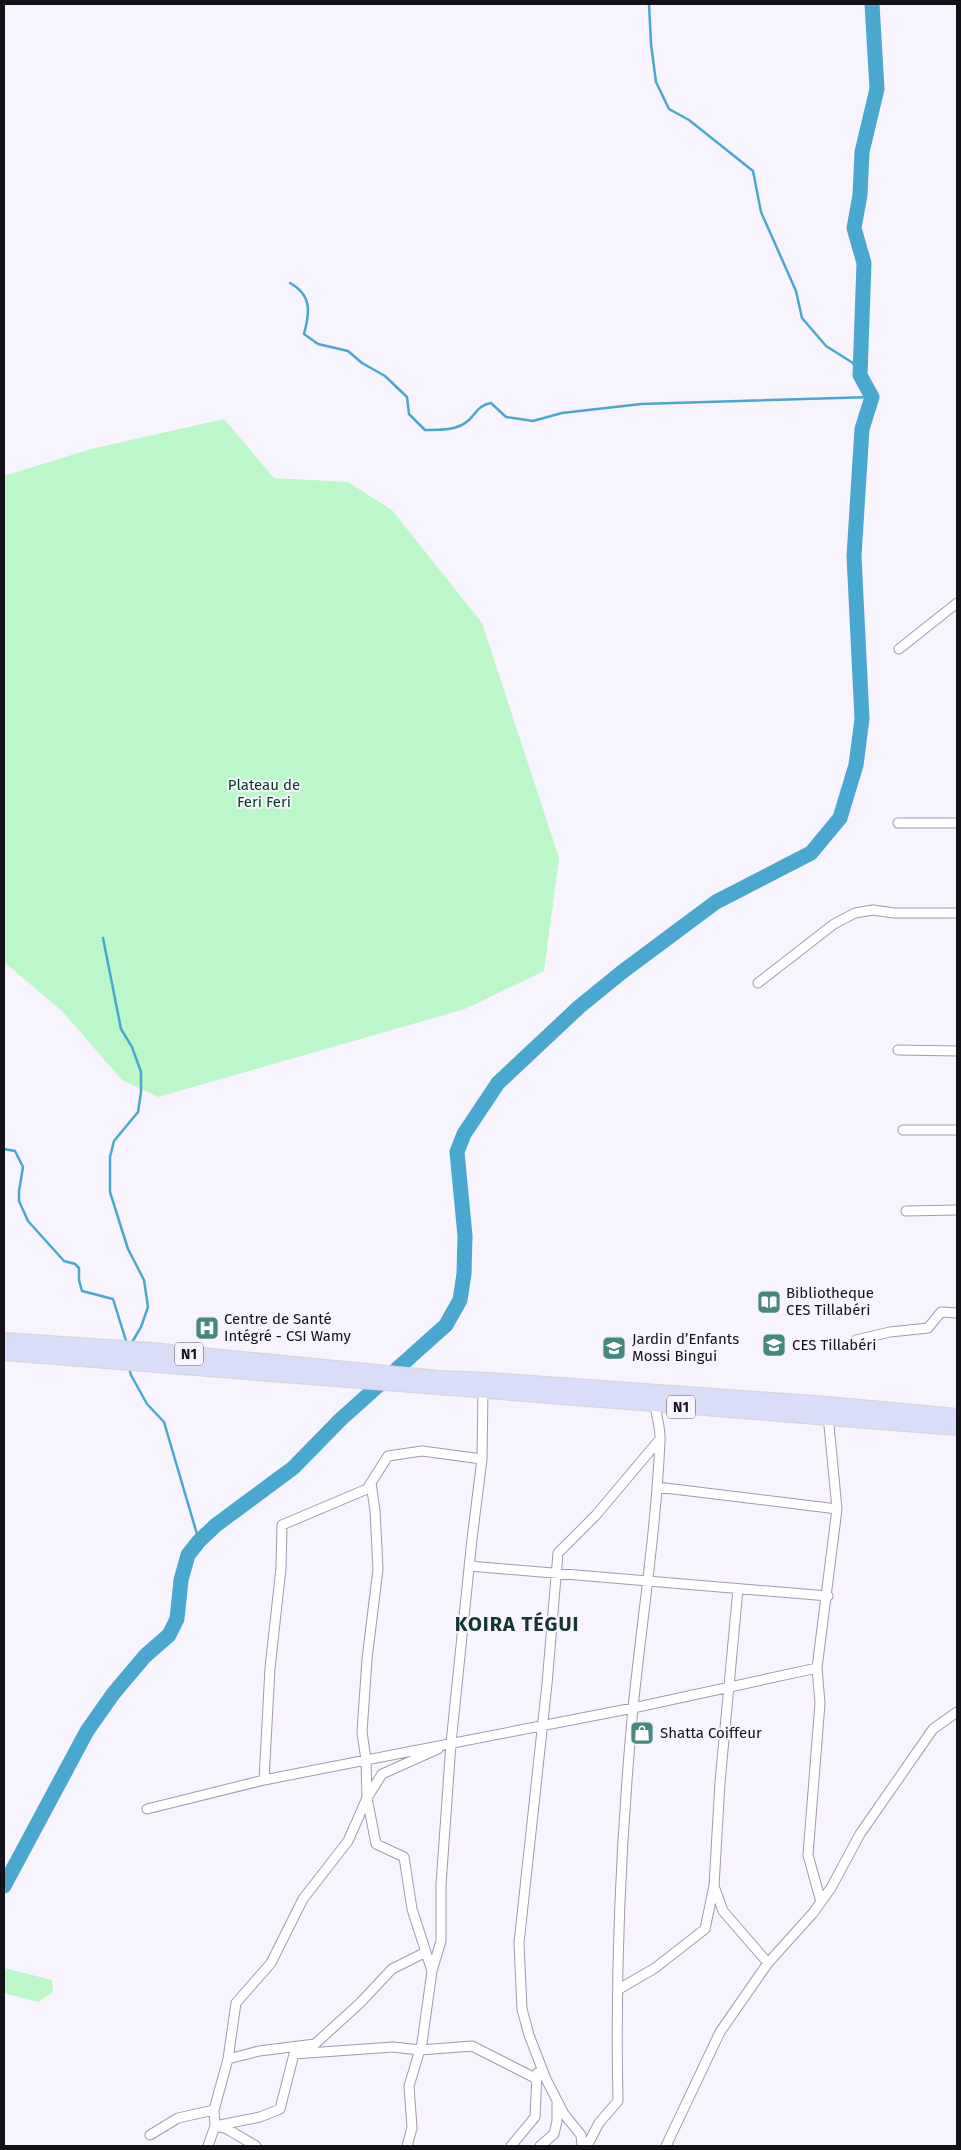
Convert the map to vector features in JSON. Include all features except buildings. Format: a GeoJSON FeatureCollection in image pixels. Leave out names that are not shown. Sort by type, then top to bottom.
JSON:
{"type":"FeatureCollection","features":[{"type":"Feature","properties":{"kind":"main road","name":"N1"},"geometry":{"type":"LineString","coordinates":[[4,1340],[151,1350],[286,1369]]}},
{"type":"Feature","properties":{"kind":"main road","name":"N1"},"geometry":{"type":"LineString","coordinates":[[4,1353],[286,1369],[407,1380],[828,1411],[957,1416]]}},
{"type":"Feature","properties":{"kind":"main road","name":"N1"},"geometry":{"type":"LineString","coordinates":[[407,1380],[483,1391],[655,1399]]}},
{"type":"Feature","properties":{"kind":"main road","name":"N1"},"geometry":{"type":"LineString","coordinates":[[828,1411],[957,1428]]}},
{"type":"Feature","properties":{"kind":"street"},"geometry":{"type":"LineString","coordinates":[[899,649],[957,603]]}},
{"type":"Feature","properties":{"kind":"street"},"geometry":{"type":"LineString","coordinates":[[898,823],[957,823]]}},
{"type":"Feature","properties":{"kind":"street"},"geometry":{"type":"LineString","coordinates":[[758,984],[834,924],[855,913],[873,910],[894,913],[957,913]]}},
{"type":"Feature","properties":{"kind":"street"},"geometry":{"type":"LineString","coordinates":[[898,1050],[957,1051]]}},
{"type":"Feature","properties":{"kind":"street"},"geometry":{"type":"LineString","coordinates":[[903,1130],[957,1130]]}},
{"type":"Feature","properties":{"kind":"street"},"geometry":{"type":"LineString","coordinates":[[906,1211],[957,1210]]}},
{"type":"Feature","properties":{"kind":"street"},"geometry":{"type":"LineString","coordinates":[[856,1340],[890,1332],[928,1328],[941,1312],[957,1312]]}},
{"type":"Feature","properties":{"kind":"street"},"geometry":{"type":"LineString","coordinates":[[407,2146],[412,2128],[409,2086],[420,2050],[432,1971],[441,1941],[440,1885],[469,1566],[482,1459],[483,1391]]}},
{"type":"Feature","properties":{"kind":"street"},"geometry":{"type":"LineString","coordinates":[[587,2146],[599,2123],[618,2101],[623,1841],[633,1708],[649,1581],[661,1438],[655,1399]]}},
{"type":"Feature","properties":{"kind":"street"},"geometry":{"type":"LineString","coordinates":[[821,1902],[808,1855],[820,1704],[818,1668],[837,1509],[828,1411]]}},
{"type":"Feature","properties":{"kind":"street"},"geometry":{"type":"LineString","coordinates":[[582,2146],[582,2135],[564,2114],[528,2035],[522,2009],[519,1943],[558,1553],[596,1515],[661,1438]]}},
{"type":"Feature","properties":{"kind":"street"},"geometry":{"type":"LineString","coordinates":[[264,1780],[270,1668],[281,1568],[282,1525],[366,1489],[388,1456],[422,1451],[482,1459]]}},
{"type":"Feature","properties":{"kind":"street"},"geometry":{"type":"LineString","coordinates":[[371,1483],[375,1511],[378,1569],[363,1698],[362,1732],[366,1760],[367,1798],[376,1844],[404,1857],[412,1908],[432,1971]]}},
{"type":"Feature","properties":{"kind":"street"},"geometry":{"type":"LineString","coordinates":[[657,1487],[837,1509]]}},
{"type":"Feature","properties":{"kind":"street"},"geometry":{"type":"LineString","coordinates":[[469,1566],[828,1596]]}},
{"type":"Feature","properties":{"kind":"street"},"geometry":{"type":"LineString","coordinates":[[619,1989],[655,1968],[705,1929],[714,1886],[720,1782],[738,1589]]}},
{"type":"Feature","properties":{"kind":"street"},"geometry":{"type":"LineString","coordinates":[[147,1809],[264,1780],[633,1708],[818,1668]]}},
{"type":"Feature","properties":{"kind":"street"},"geometry":{"type":"LineString","coordinates":[[666,2146],[720,2032],[768,1963],[831,1888],[860,1834],[933,1729],[957,1712]]}},
{"type":"Feature","properties":{"kind":"street"},"geometry":{"type":"LineString","coordinates":[[208,2146],[215,2126],[214,2110],[228,2059],[236,2004],[271,1963],[303,1899],[348,1841],[367,1798],[382,1774],[452,1743]]}},
{"type":"Feature","properties":{"kind":"street"},"geometry":{"type":"LineString","coordinates":[[714,1886],[723,1911],[768,1963]]}},
{"type":"Feature","properties":{"kind":"street"},"geometry":{"type":"LineString","coordinates":[[228,2059],[259,2051],[316,2044],[360,2003],[392,1969],[426,1952]]}},
{"type":"Feature","properties":{"kind":"street"},"geometry":{"type":"LineString","coordinates":[[215,2126],[260,2117],[280,2109],[294,2054],[393,2047],[420,2050],[472,2046],[537,2079]]}},
{"type":"Feature","properties":{"kind":"street"},"geometry":{"type":"LineString","coordinates":[[512,2146],[535,2118],[538,2058]]}},
{"type":"Feature","properties":{"kind":"street"},"geometry":{"type":"LineString","coordinates":[[540,2146],[554,2134],[558,2101]]}},
{"type":"Feature","properties":{"kind":"street"},"geometry":{"type":"LineString","coordinates":[[150,2135],[178,2118],[214,2110]]}},
{"type":"Feature","properties":{"kind":"street"},"geometry":{"type":"LineString","coordinates":[[215,2126],[227,2129],[256,2146]]}},
{"type":"Feature","properties":{"kind":"green space","name":"Plateau de Feri Feri"},"geometry":{"type":"Polygon","coordinates":[[[224,419],[274,478],[348,482],[392,510],[482,623],[559,858],[544,971],[465,1009],[158,1097],[122,1080],[62,1011],[4,962],[4,476],[91,449],[224,419]]]}},
{"type":"Feature","properties":{"kind":"green space"},"geometry":{"type":"Polygon","coordinates":[[[4,1968],[52,1980],[53,1992],[38,2002],[4,1993],[4,1968]]]}},
{"type":"Feature","properties":{"kind":"waterway"},"geometry":{"type":"LineString","coordinates":[[649,4],[651,44],[656,82],[669,109],[689,120],[753,171],[761,212],[796,291],[802,318],[826,346],[853,363],[860,375]]}},
{"type":"Feature","properties":{"kind":"waterway"},"geometry":{"type":"LineString","coordinates":[[4,1886],[87,1731],[113,1694],[145,1656],[169,1635],[177,1619],[181,1580],[188,1555],[199,1541],[216,1525],[293,1468],[341,1419],[446,1325],[460,1300],[464,1274],[465,1236],[457,1152],[464,1134],[498,1083],[579,1007],[622,972],[716,902],[811,853],[840,818],[856,765],[862,719],[854,556],[862,429],[872,397],[860,375],[864,263],[854,228],[860,195],[862,152],[877,89],[872,4]]}},
{"type":"Feature","properties":{"kind":"waterway"},"geometry":{"type":"LineString","coordinates":[[290,283],[302,293],[308,305],[304,334],[318,344],[348,351],[362,363],[385,376],[407,397],[409,414],[425,430],[448,429],[464,424],[481,407],[491,403],[506,417],[533,421],[562,413],[641,404],[872,397]]}},
{"type":"Feature","properties":{"kind":"waterway"},"geometry":{"type":"LineString","coordinates":[[103,938],[121,1029],[132,1047],[141,1072],[138,1112],[114,1141],[110,1157],[110,1192],[128,1249],[144,1280],[148,1307],[141,1327],[131,1344]]}},
{"type":"Feature","properties":{"kind":"waterway"},"geometry":{"type":"LineString","coordinates":[[4,1149],[15,1151],[23,1167],[19,1201],[28,1221],[64,1261],[75,1264],[79,1268],[79,1280],[82,1291],[113,1299],[127,1344]]}},
{"type":"Feature","properties":{"kind":"waterway"},"geometry":{"type":"LineString","coordinates":[[129,1367],[131,1375],[147,1404],[164,1422],[199,1541]]}},
{"type":"Feature","properties":{"kind":"place","name":"Bibliotheque CES Tillabéri"},"geometry":{"type":"Point","coordinates":[769,1302]}},
{"type":"Feature","properties":{"kind":"place","name":"Centre de Santé Intégré - CSI Wamy"},"geometry":{"type":"Point","coordinates":[207,1328]}},
{"type":"Feature","properties":{"kind":"place","name":"CES Tillabéri"},"geometry":{"type":"Point","coordinates":[774,1345]}},
{"type":"Feature","properties":{"kind":"place","name":"Jardin d’Enfants Mossi Bingui"},"geometry":{"type":"Point","coordinates":[614,1348]}},
{"type":"Feature","properties":{"kind":"place","name":"Shatta Coiffeur"},"geometry":{"type":"Point","coordinates":[642,1733]}},
{"type":"Feature","properties":{"kind":"district","name":"KOIRA TÉGUI"},"geometry":{"type":"Point","coordinates":[517,1624]}}]}
